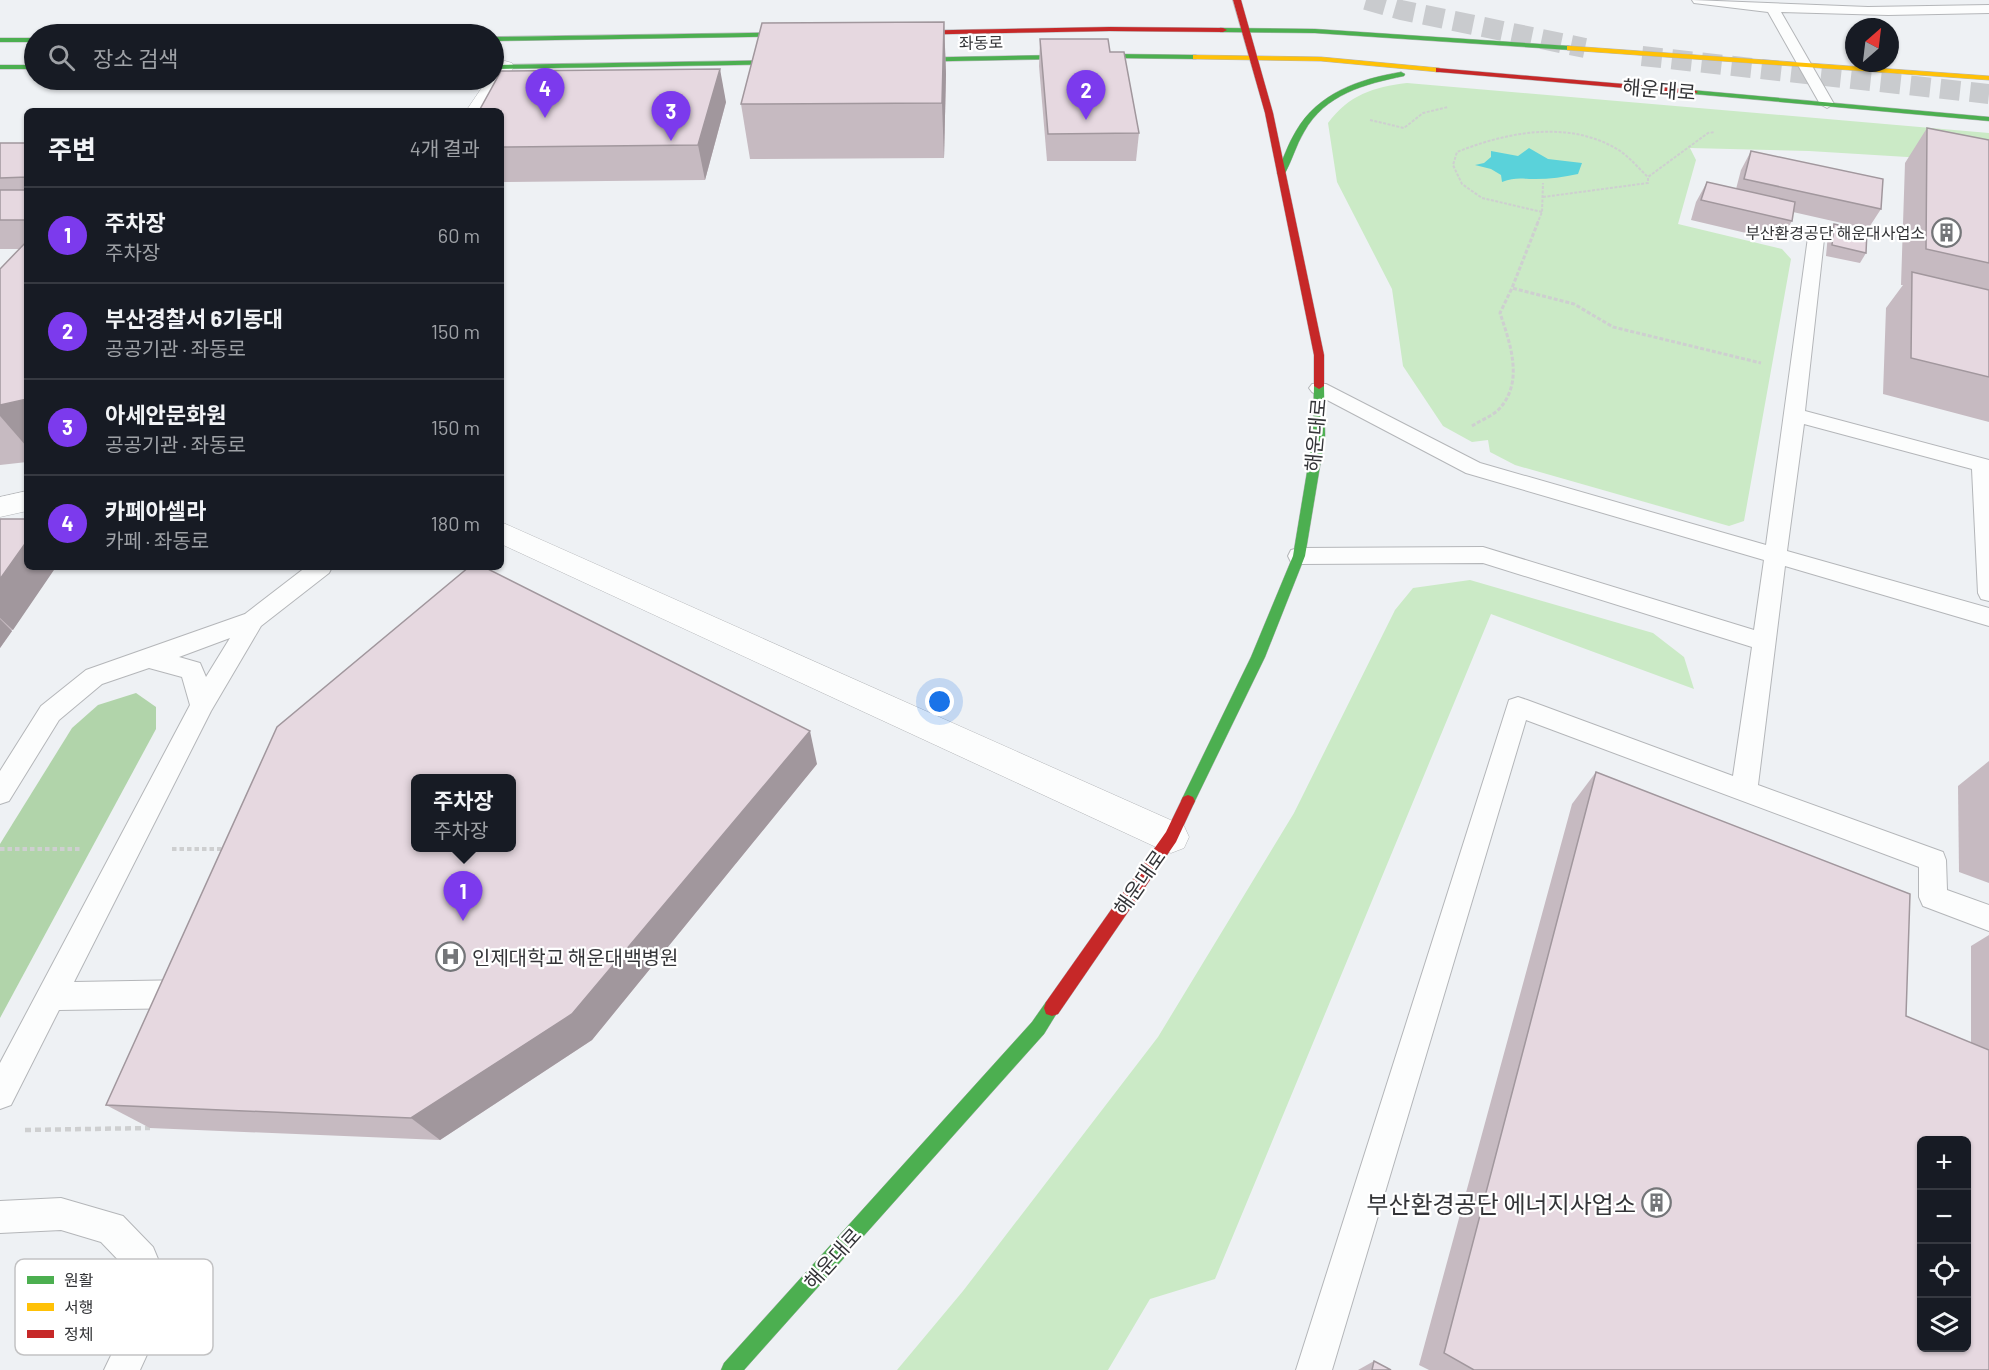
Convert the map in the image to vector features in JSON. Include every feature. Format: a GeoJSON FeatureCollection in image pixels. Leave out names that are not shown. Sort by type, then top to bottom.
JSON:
{"type":"FeatureCollection","features":[{"type":"Feature","properties":{"kind":"main road"},"geometry":{"type":"LineString","coordinates":[[1237,0],[1254,57]]}},
{"type":"Feature","properties":{"kind":"main road","name":"좌동로"},"geometry":{"type":"LineString","coordinates":[[886,33],[1110,29],[1246,30]]}},
{"type":"Feature","properties":{"kind":"main road","name":"해운대로"},"geometry":{"type":"LineString","coordinates":[[1246,30],[1347,32],[1989,78]]}},
{"type":"Feature","properties":{"kind":"main road"},"geometry":{"type":"LineString","coordinates":[[504,39],[815,34]]}},
{"type":"Feature","properties":{"kind":"main road"},"geometry":{"type":"LineString","coordinates":[[0,40],[24,40]]}},
{"type":"Feature","properties":{"kind":"main road","name":"좌동로"},"geometry":{"type":"LineString","coordinates":[[888,60],[1116,56],[1254,57]]}},
{"type":"Feature","properties":{"kind":"main road","name":"해운대로"},"geometry":{"type":"LineString","coordinates":[[731,1370],[1038,1028],[1171,837],[1258,657],[1299,556],[1318,436],[1318,356],[1269,113],[1254,57],[1321,59],[1989,118]]}},
{"type":"Feature","properties":{"kind":"main road"},"geometry":{"type":"LineString","coordinates":[[504,67],[804,62]]}},
{"type":"Feature","properties":{"kind":"main road"},"geometry":{"type":"LineString","coordinates":[[0,68],[24,68]]}},
{"type":"Feature","properties":{"kind":"main road"},"geometry":{"type":"LineString","coordinates":[[1281,173],[1306,121],[1325,102],[1367,81],[1396,75],[1464,72]]}},
{"type":"Feature","properties":{"kind":"street"},"geometry":{"type":"LineString","coordinates":[[478,108],[487,90]]}},
{"type":"Feature","properties":{"kind":"street"},"geometry":{"type":"LineString","coordinates":[[0,507],[24,502]]}},
{"type":"Feature","properties":{"kind":"street"},"geometry":{"type":"LineString","coordinates":[[504,533],[1171,837]]}},
{"type":"Feature","properties":{"kind":"lane"},"geometry":{"type":"LineString","coordinates":[[1698,0],[1773,9],[1909,12],[1989,9]]}},
{"type":"Feature","properties":{"kind":"lane"},"geometry":{"type":"LineString","coordinates":[[1773,9],[1827,104]]}},
{"type":"Feature","properties":{"kind":"lane"},"geometry":{"type":"LineString","coordinates":[[1744,791],[1777,555],[1817,230]]}},
{"type":"Feature","properties":{"kind":"lane"},"geometry":{"type":"LineString","coordinates":[[1319,388],[1473,468],[1989,617]]}},
{"type":"Feature","properties":{"kind":"lane"},"geometry":{"type":"LineString","coordinates":[[1795,415],[1986,466],[1989,593]]}},
{"type":"Feature","properties":{"kind":"lane"},"geometry":{"type":"LineString","coordinates":[[1299,556],[1483,555],[1764,642]]}},
{"type":"Feature","properties":{"kind":"lane"},"geometry":{"type":"LineString","coordinates":[[0,793],[50,713],[94,677],[253,620],[317,570]]}},
{"type":"Feature","properties":{"kind":"lane"},"geometry":{"type":"LineString","coordinates":[[0,1094],[202,705],[253,620]]}},
{"type":"Feature","properties":{"kind":"lane"},"geometry":{"type":"LineString","coordinates":[[149,659],[192,670],[202,705]]}},
{"type":"Feature","properties":{"kind":"lane"},"geometry":{"type":"LineString","coordinates":[[1314,1370],[1518,707],[1933,860],[1933,897],[1989,918]]}},
{"type":"Feature","properties":{"kind":"lane"},"geometry":{"type":"LineString","coordinates":[[51,996],[207,994]]}},
{"type":"Feature","properties":{"kind":"lane"},"geometry":{"type":"LineString","coordinates":[[0,1217],[61,1214],[111,1228],[141,1259]]}},
{"type":"Feature","properties":{"kind":"lane"},"geometry":{"type":"LineString","coordinates":[[122,1370],[129,1355]]}},
{"type":"Feature","properties":{"kind":"path"},"geometry":{"type":"LineString","coordinates":[[1648,177],[1708,133],[1718,131]]}},
{"type":"Feature","properties":{"kind":"path"},"geometry":{"type":"LineString","coordinates":[[1542,212],[1482,198],[1462,184],[1453,165],[1457,152],[1480,141],[1522,133],[1559,132],[1590,138],[1618,150],[1648,177],[1648,183],[1543,197]]}},
{"type":"Feature","properties":{"kind":"path"},"geometry":{"type":"LineString","coordinates":[[1421,441],[1449,427],[1469,428],[1499,409],[1513,383],[1513,355],[1500,313],[1542,212],[1543,183]]}},
{"type":"Feature","properties":{"kind":"path"},"geometry":{"type":"LineString","coordinates":[[1512,288],[1574,304],[1613,327],[1800,372]]}},
{"type":"Feature","properties":{"kind":"path"},"geometry":{"type":"LineString","coordinates":[[23,1130],[150,1128]]}},
{"type":"Feature","properties":{"kind":"green space"},"geometry":{"type":"Polygon","coordinates":[[[1407,83],[1989,133],[1989,162],[1809,151],[1690,148],[1696,160],[1678,224],[1782,249],[1791,259],[1744,521],[1729,526],[1515,465],[1490,452],[1488,440],[1472,442],[1443,426],[1403,366],[1392,289],[1337,182],[1328,123],[1353,99],[1383,87],[1407,83]]]}},
{"type":"Feature","properties":{"kind":"green space"},"geometry":{"type":"Polygon","coordinates":[[[1470,580],[1653,633],[1684,657],[1694,689],[1491,614],[1215,1279],[1150,1299],[1108,1370],[897,1370],[963,1291],[1158,1037],[1294,813],[1395,610],[1413,588],[1470,580]]]}},
{"type":"Feature","properties":{"kind":"green space"},"geometry":{"type":"Polygon","coordinates":[[[136,693],[156,707],[156,729],[0,1018],[0,844],[72,728],[98,705],[136,693]]]}},
{"type":"Feature","properties":{"kind":"water"},"geometry":{"type":"Polygon","coordinates":[[[1529,148],[1548,159],[1582,163],[1578,174],[1502,182],[1501,175],[1491,169],[1475,165],[1484,163],[1491,157],[1491,151],[1518,156],[1529,148]]]}},
{"type":"Feature","properties":{"kind":"building"},"geometry":{"type":"Polygon","coordinates":[[[944,22],[942,103],[741,104],[762,23],[944,22]]]}},
{"type":"Feature","properties":{"kind":"building"},"geometry":{"type":"Polygon","coordinates":[[[1040,39],[1108,39],[1110,52],[1124,52],[1139,133],[1048,134],[1040,39]]]}},
{"type":"Feature","properties":{"kind":"building"},"geometry":{"type":"Polygon","coordinates":[[[720,69],[698,145],[504,147],[504,108],[481,108],[491,90],[504,90],[504,71],[720,69]]]}},
{"type":"Feature","properties":{"kind":"building"},"geometry":{"type":"Polygon","coordinates":[[[1927,128],[1989,140],[1989,263],[1926,249],[1927,128]]]}},
{"type":"Feature","properties":{"kind":"building"},"geometry":{"type":"Polygon","coordinates":[[[0,143],[24,143],[24,177],[0,178],[0,143]]]}},
{"type":"Feature","properties":{"kind":"building"},"geometry":{"type":"Polygon","coordinates":[[[1751,151],[1883,179],[1881,209],[1744,179],[1751,151]]]}},
{"type":"Feature","properties":{"kind":"building"},"geometry":{"type":"Polygon","coordinates":[[[1707,182],[1795,202],[1792,221],[1701,200],[1707,182]]]}},
{"type":"Feature","properties":{"kind":"building"},"geometry":{"type":"Polygon","coordinates":[[[0,190],[24,190],[24,220],[0,220],[0,190]]]}},
{"type":"Feature","properties":{"kind":"building"},"geometry":{"type":"Polygon","coordinates":[[[1834,224],[1867,231],[1866,253],[1832,245],[1834,224]]]}},
{"type":"Feature","properties":{"kind":"building"},"geometry":{"type":"Polygon","coordinates":[[[24,244],[24,400],[0,405],[0,269],[24,244]]]}},
{"type":"Feature","properties":{"kind":"building"},"geometry":{"type":"Polygon","coordinates":[[[1912,272],[1989,290],[1989,377],[1911,358],[1912,272]]]}},
{"type":"Feature","properties":{"kind":"building"},"geometry":{"type":"Polygon","coordinates":[[[0,519],[24,519],[24,545],[0,579],[0,519]]]}},
{"type":"Feature","properties":{"kind":"building"},"geometry":{"type":"Polygon","coordinates":[[[465,570],[490,570],[810,731],[572,1014],[411,1118],[106,1105],[277,727],[465,570]]]}},
{"type":"Feature","properties":{"kind":"building","name":"부산환경공단 에너지사업소"},"geometry":{"type":"Polygon","coordinates":[[[1596,772],[1910,894],[1906,1016],[1989,1050],[1989,1370],[1474,1370],[1444,1353],[1596,772]]]}},
{"type":"Feature","properties":{"kind":"building"},"geometry":{"type":"Polygon","coordinates":[[[1374,1361],[1391,1370],[1372,1370],[1374,1361]]]}},
{"type":"Feature","properties":{"kind":"tunnel"},"geometry":{"type":"LineString","coordinates":[[1366,0],[1401,10],[1585,48]]}},
{"type":"Feature","properties":{"kind":"tunnel"},"geometry":{"type":"LineString","coordinates":[[1642,56],[1989,94]]}},
{"type":"Feature","properties":{"kind":"traffic: fast"},"geometry":{"type":"LineString","coordinates":[[1223,30],[1315,31],[1570,48]]}},
{"type":"Feature","properties":{"kind":"traffic: fast"},"geometry":{"type":"LineString","coordinates":[[504,39],[804,34]]}},
{"type":"Feature","properties":{"kind":"traffic: fast"},"geometry":{"type":"LineString","coordinates":[[0,40],[24,40]]}},
{"type":"Feature","properties":{"kind":"traffic: fast"},"geometry":{"type":"LineString","coordinates":[[901,60],[1116,56],[1196,57]]}},
{"type":"Feature","properties":{"kind":"traffic: fast"},"geometry":{"type":"LineString","coordinates":[[504,67],[796,62]]}},
{"type":"Feature","properties":{"kind":"traffic: fast"},"geometry":{"type":"LineString","coordinates":[[0,67],[24,67]]}},
{"type":"Feature","properties":{"kind":"traffic: fast"},"geometry":{"type":"LineString","coordinates":[[1281,173],[1301,129],[1313,112],[1347,89],[1401,74]]}},
{"type":"Feature","properties":{"kind":"traffic: fast"},"geometry":{"type":"LineString","coordinates":[[1694,92],[1989,119]]}},
{"type":"Feature","properties":{"kind":"traffic: fast"},"geometry":{"type":"LineString","coordinates":[[1188,801],[1258,657],[1299,556],[1319,436],[1319,386]]}},
{"type":"Feature","properties":{"kind":"traffic: fast"},"geometry":{"type":"LineString","coordinates":[[731,1370],[1038,1028],[1052,1008]]}},
{"type":"Feature","properties":{"kind":"traffic: slow"},"geometry":{"type":"LineString","coordinates":[[1570,48],[1989,78]]}},
{"type":"Feature","properties":{"kind":"traffic: slow"},"geometry":{"type":"LineString","coordinates":[[1196,57],[1321,59],[1439,70]]}},
{"type":"Feature","properties":{"kind":"traffic: jam"},"geometry":{"type":"LineString","coordinates":[[1237,0],[1269,113],[1319,355],[1319,386]]}},
{"type":"Feature","properties":{"kind":"traffic: jam"},"geometry":{"type":"LineString","coordinates":[[901,33],[1110,29],[1223,30]]}},
{"type":"Feature","properties":{"kind":"traffic: jam"},"geometry":{"type":"LineString","coordinates":[[1439,70],[1694,92]]}},
{"type":"Feature","properties":{"kind":"traffic: jam"},"geometry":{"type":"LineString","coordinates":[[1052,1008],[1171,837],[1188,801]]}},
{"type":"Feature","properties":{"kind":"place","name":"카페아셀라"},"geometry":{"type":"Point","coordinates":[545,118]}},
{"type":"Feature","properties":{"kind":"place","name":"부산경찰서 6기동대"},"geometry":{"type":"Point","coordinates":[1086,120]}},
{"type":"Feature","properties":{"kind":"place","name":"아세안문화원"},"geometry":{"type":"Point","coordinates":[671,141]}},
{"type":"Feature","properties":{"kind":"place","name":"부산환경공단 해운대사업소"},"geometry":{"type":"Point","coordinates":[1946,232]}},
{"type":"Feature","properties":{"kind":"place","name":"주차장"},"geometry":{"type":"Point","coordinates":[463,921]}},
{"type":"Feature","properties":{"kind":"place","name":"인제대학교 해운대백병원"},"geometry":{"type":"Point","coordinates":[451,957]}},
{"type":"Feature","properties":{"kind":"place","name":"부산환경공단 에너지사업소"},"geometry":{"type":"Point","coordinates":[1657,1203]}}]}
